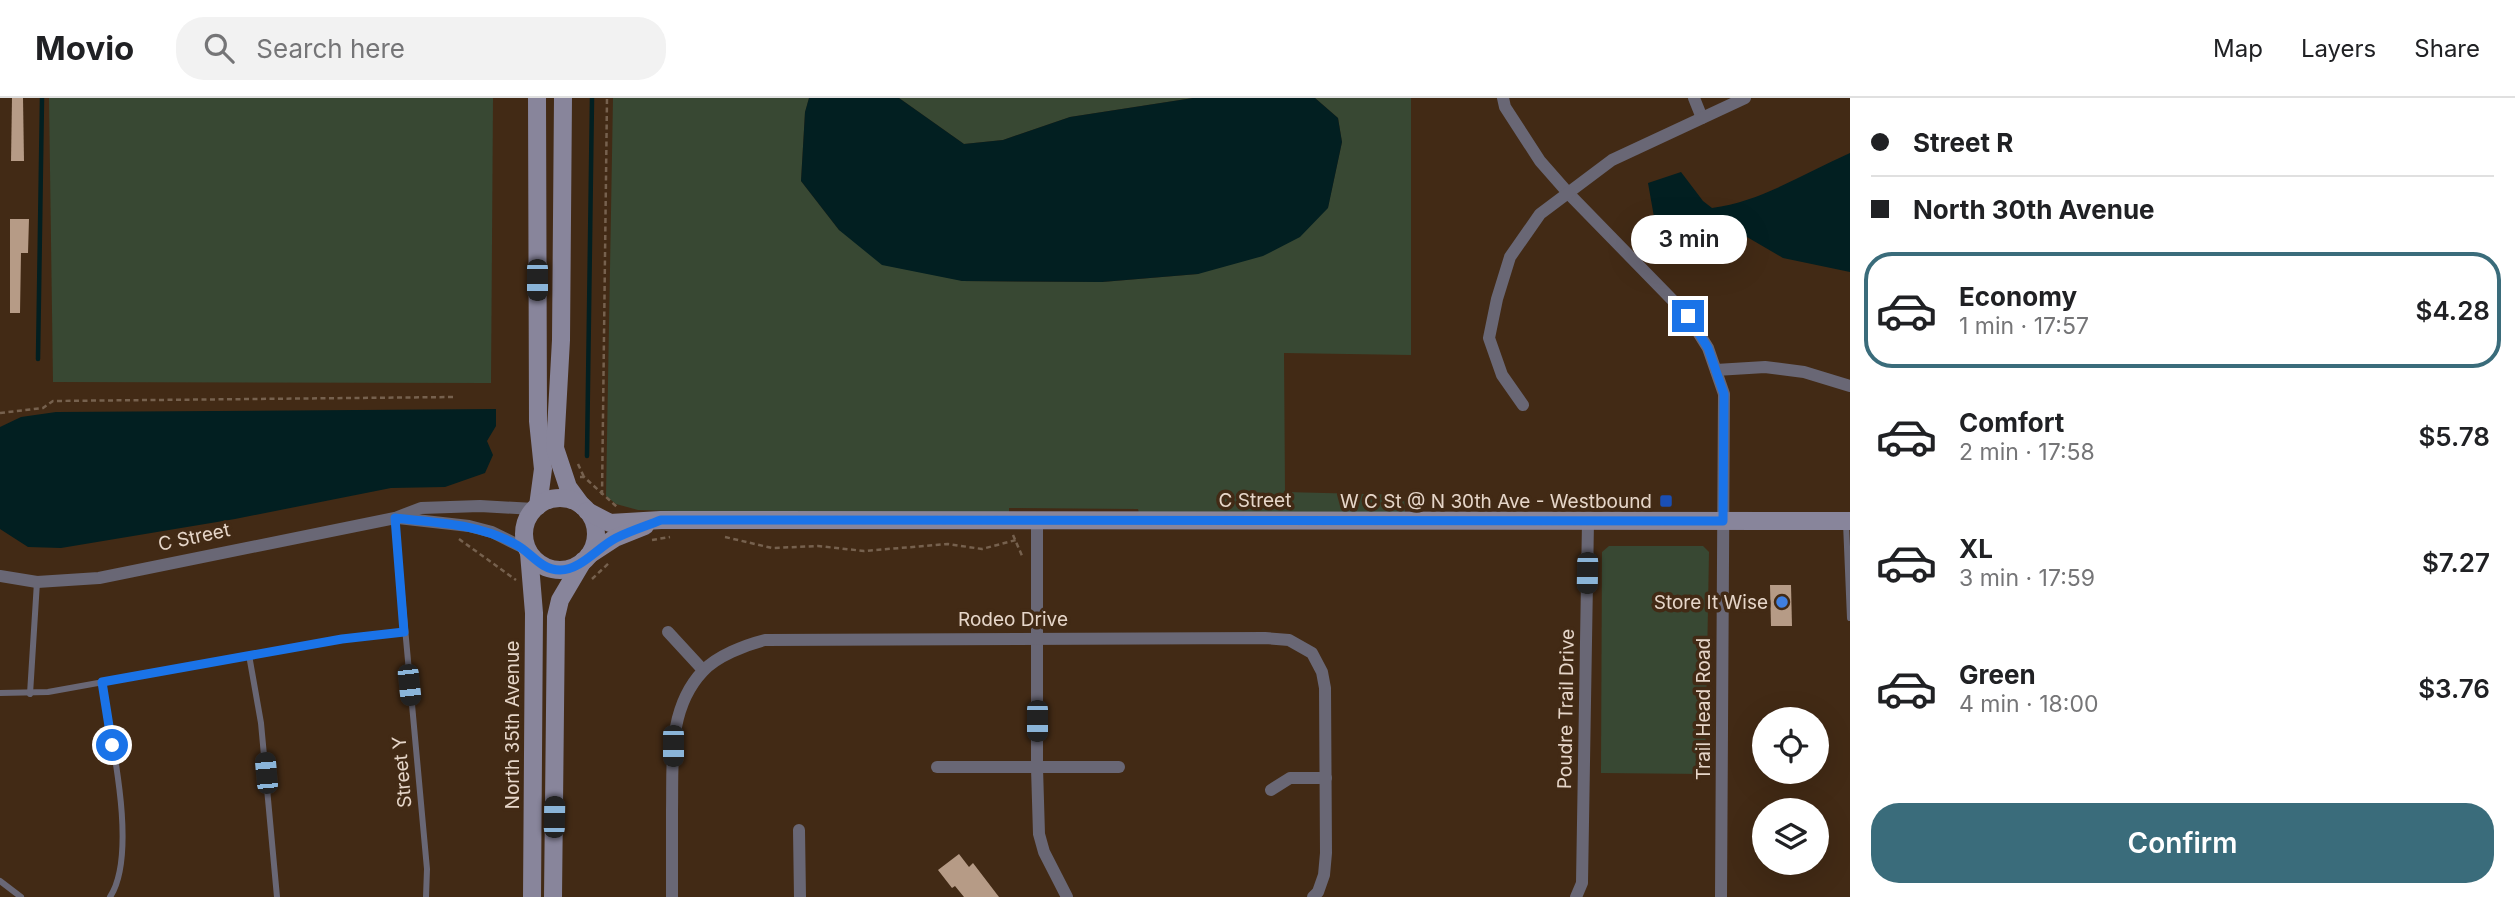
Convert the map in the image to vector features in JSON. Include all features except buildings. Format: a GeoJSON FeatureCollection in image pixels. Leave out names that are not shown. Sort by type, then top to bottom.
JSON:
{"type":"FeatureCollection","features":[{"type":"Feature","properties":{"kind":"street"},"geometry":{"type":"LineString","coordinates":[[536,507],[542,469],[538,421],[537,98]]}},
{"type":"Feature","properties":{"kind":"street"},"geometry":{"type":"LineString","coordinates":[[553,897],[556,617],[559,600],[586,559],[596,538],[595,528],[585,508],[568,486],[555,448],[561,340],[563,98]]}},
{"type":"Feature","properties":{"kind":"street","name":"Trail Head Road"},"geometry":{"type":"LineString","coordinates":[[1503,98],[1505,107],[1540,161],[1688,316],[1708,348],[1724,394],[1721,897]]}},
{"type":"Feature","properties":{"kind":"street"},"geometry":{"type":"LineString","coordinates":[[1694,98],[1702,118]]}},
{"type":"Feature","properties":{"kind":"street"},"geometry":{"type":"LineString","coordinates":[[1523,405],[1502,375],[1489,338],[1510,257],[1540,214],[1612,160],[1745,98]]}},
{"type":"Feature","properties":{"kind":"street"},"geometry":{"type":"LineString","coordinates":[[1716,370],[1765,367],[1804,372],[1850,386]]}},
{"type":"Feature","properties":{"kind":"street"},"geometry":{"type":"LineString","coordinates":[[585,508],[565,499],[546,501],[536,507],[527,518],[524,529],[528,552],[549,568],[561,570],[586,559]]}},
{"type":"Feature","properties":{"kind":"street","name":"C Street"},"geometry":{"type":"LineString","coordinates":[[0,576],[37,582],[99,578],[395,518],[421,508],[536,507]]}},
{"type":"Feature","properties":{"kind":"street","name":"C Street"},"geometry":{"type":"LineString","coordinates":[[585,508],[610,523],[661,520],[1848,522]]}},
{"type":"Feature","properties":{"kind":"street","name":"C Street"},"geometry":{"type":"LineString","coordinates":[[395,518],[469,526],[492,533],[528,552]]}},
{"type":"Feature","properties":{"kind":"street","name":"C Street"},"geometry":{"type":"LineString","coordinates":[[586,559],[615,538],[661,520]]}},
{"type":"Feature","properties":{"kind":"street"},"geometry":{"type":"LineString","coordinates":[[1037,521],[1039,834],[1044,852],[1067,897]]}},
{"type":"Feature","properties":{"kind":"street","name":"Poudre Trail Drive"},"geometry":{"type":"LineString","coordinates":[[1576,897],[1582,883],[1588,521]]}},
{"type":"Feature","properties":{"kind":"street","name":"North 35th Avenue"},"geometry":{"type":"LineString","coordinates":[[528,552],[534,614],[532,897]]}},
{"type":"Feature","properties":{"kind":"street"},"geometry":{"type":"LineString","coordinates":[[668,632],[703,670]]}},
{"type":"Feature","properties":{"kind":"street","name":"Rodeo Drive"},"geometry":{"type":"LineString","coordinates":[[672,897],[673,746],[677,718],[687,693],[703,670],[727,655],[765,640],[1037,638],[1265,638],[1296,643],[1312,653],[1322,672],[1325,688],[1326,778],[1324,875],[1318,892],[1313,897]]}},
{"type":"Feature","properties":{"kind":"street"},"geometry":{"type":"LineString","coordinates":[[937,766],[1119,766]]}},
{"type":"Feature","properties":{"kind":"street"},"geometry":{"type":"LineString","coordinates":[[1271,790],[1290,778],[1326,778]]}},
{"type":"Feature","properties":{"kind":"street"},"geometry":{"type":"LineString","coordinates":[[799,830],[800,897]]}},
{"type":"Feature","properties":{"kind":"lane","name":"Street Y"},"geometry":{"type":"LineString","coordinates":[[395,518],[427,869],[426,897]]}},
{"type":"Feature","properties":{"kind":"lane"},"geometry":{"type":"LineString","coordinates":[[1848,522],[1850,618]]}},
{"type":"Feature","properties":{"kind":"lane"},"geometry":{"type":"LineString","coordinates":[[30,694],[37,582]]}},
{"type":"Feature","properties":{"kind":"lane"},"geometry":{"type":"LineString","coordinates":[[0,692],[30,694],[342,639],[404,632]]}},
{"type":"Feature","properties":{"kind":"lane"},"geometry":{"type":"LineString","coordinates":[[249,655],[261,723],[276,897]]}},
{"type":"Feature","properties":{"kind":"lane"},"geometry":{"type":"LineString","coordinates":[[102,682],[116,766],[123,845],[116,888],[110,897]]}},
{"type":"Feature","properties":{"kind":"lane"},"geometry":{"type":"LineString","coordinates":[[0,881],[21,897]]}},
{"type":"Feature","properties":{"kind":"path"},"geometry":{"type":"LineString","coordinates":[[602,495],[607,98]]}},
{"type":"Feature","properties":{"kind":"path"},"geometry":{"type":"LineString","coordinates":[[0,412],[43,408],[53,401],[453,397]]}},
{"type":"Feature","properties":{"kind":"path"},"geometry":{"type":"LineString","coordinates":[[580,477],[584,477],[625,512]]}},
{"type":"Feature","properties":{"kind":"path"},"geometry":{"type":"LineString","coordinates":[[452,533],[515,579],[517,587]]}},
{"type":"Feature","properties":{"kind":"path"},"geometry":{"type":"LineString","coordinates":[[643,542],[679,537]]}},
{"type":"Feature","properties":{"kind":"path"},"geometry":{"type":"LineString","coordinates":[[714,537],[726,537],[772,548],[818,546],[864,551],[948,544],[982,549],[1016,540]]}},
{"type":"Feature","properties":{"kind":"path"},"geometry":{"type":"LineString","coordinates":[[479,553],[484,546]]}},
{"type":"Feature","properties":{"kind":"path"},"geometry":{"type":"LineString","coordinates":[[592,579],[611,561]]}},
{"type":"Feature","properties":{"kind":"green space"},"geometry":{"type":"Polygon","coordinates":[[[49,98],[493,98],[491,383],[53,382],[49,98]]]}},
{"type":"Feature","properties":{"kind":"green space"},"geometry":{"type":"Polygon","coordinates":[[[613,98],[809,98],[805,113],[801,181],[839,230],[962,281],[1102,282],[1198,274],[1328,207],[1342,142],[1338,118],[1315,98],[1411,98],[1411,355],[1284,353],[1285,492],[1404,495],[1405,512],[1139,513],[1138,509],[1009,508],[1009,514],[792,514],[638,510],[616,504],[606,496],[613,98]]]}},
{"type":"Feature","properties":{"kind":"green space"},"geometry":{"type":"Polygon","coordinates":[[[899,98],[1193,98],[1070,117],[1003,140],[964,144],[899,98]]]}},
{"type":"Feature","properties":{"kind":"green space"},"geometry":{"type":"Polygon","coordinates":[[[1609,546],[1703,546],[1709,552],[1705,774],[1601,773],[1602,552],[1609,546]]]}},
{"type":"Feature","properties":{"kind":"water"},"geometry":{"type":"Polygon","coordinates":[[[809,98],[899,98],[964,144],[1003,140],[1070,117],[1193,98],[1315,98],[1338,118],[1342,142],[1328,208],[1300,237],[1263,256],[1198,274],[1102,282],[962,281],[882,265],[839,230],[801,181],[805,112],[809,98]]]}},
{"type":"Feature","properties":{"kind":"water"},"geometry":{"type":"Polygon","coordinates":[[[1850,153],[1850,272],[1783,258],[1747,237],[1702,242],[1680,237],[1654,217],[1648,183],[1681,172],[1703,201],[1712,208],[1766,193],[1850,153]]]}},
{"type":"Feature","properties":{"kind":"water"},"geometry":{"type":"Polygon","coordinates":[[[496,409],[496,426],[487,441],[493,455],[485,473],[445,487],[391,488],[235,519],[61,548],[28,547],[0,529],[0,427],[21,417],[56,412],[496,409]]]}},
{"type":"Feature","properties":{"kind":"waterway"},"geometry":{"type":"LineString","coordinates":[[38,359],[42,98]]}},
{"type":"Feature","properties":{"kind":"waterway"},"geometry":{"type":"LineString","coordinates":[[587,456],[592,98]]}},
{"type":"Feature","properties":{"kind":"place","name":"W C St @ N 30th Ave - Westbound"},"geometry":{"type":"Point","coordinates":[1666,501]}},
{"type":"Feature","properties":{"kind":"place","name":"Store It Wise"},"geometry":{"type":"Point","coordinates":[1782,602]}},
{"type":"Feature","properties":{"kind":"route"},"geometry":{"type":"LineString","coordinates":[[112,745],[102,682],[342,639],[404,632],[395,518],[469,526],[492,533],[528,551],[538,562],[549,568],[561,570],[573,567],[615,538],[661,520],[1723,521],[1724,394],[1708,348],[1688,316]]}}]}
